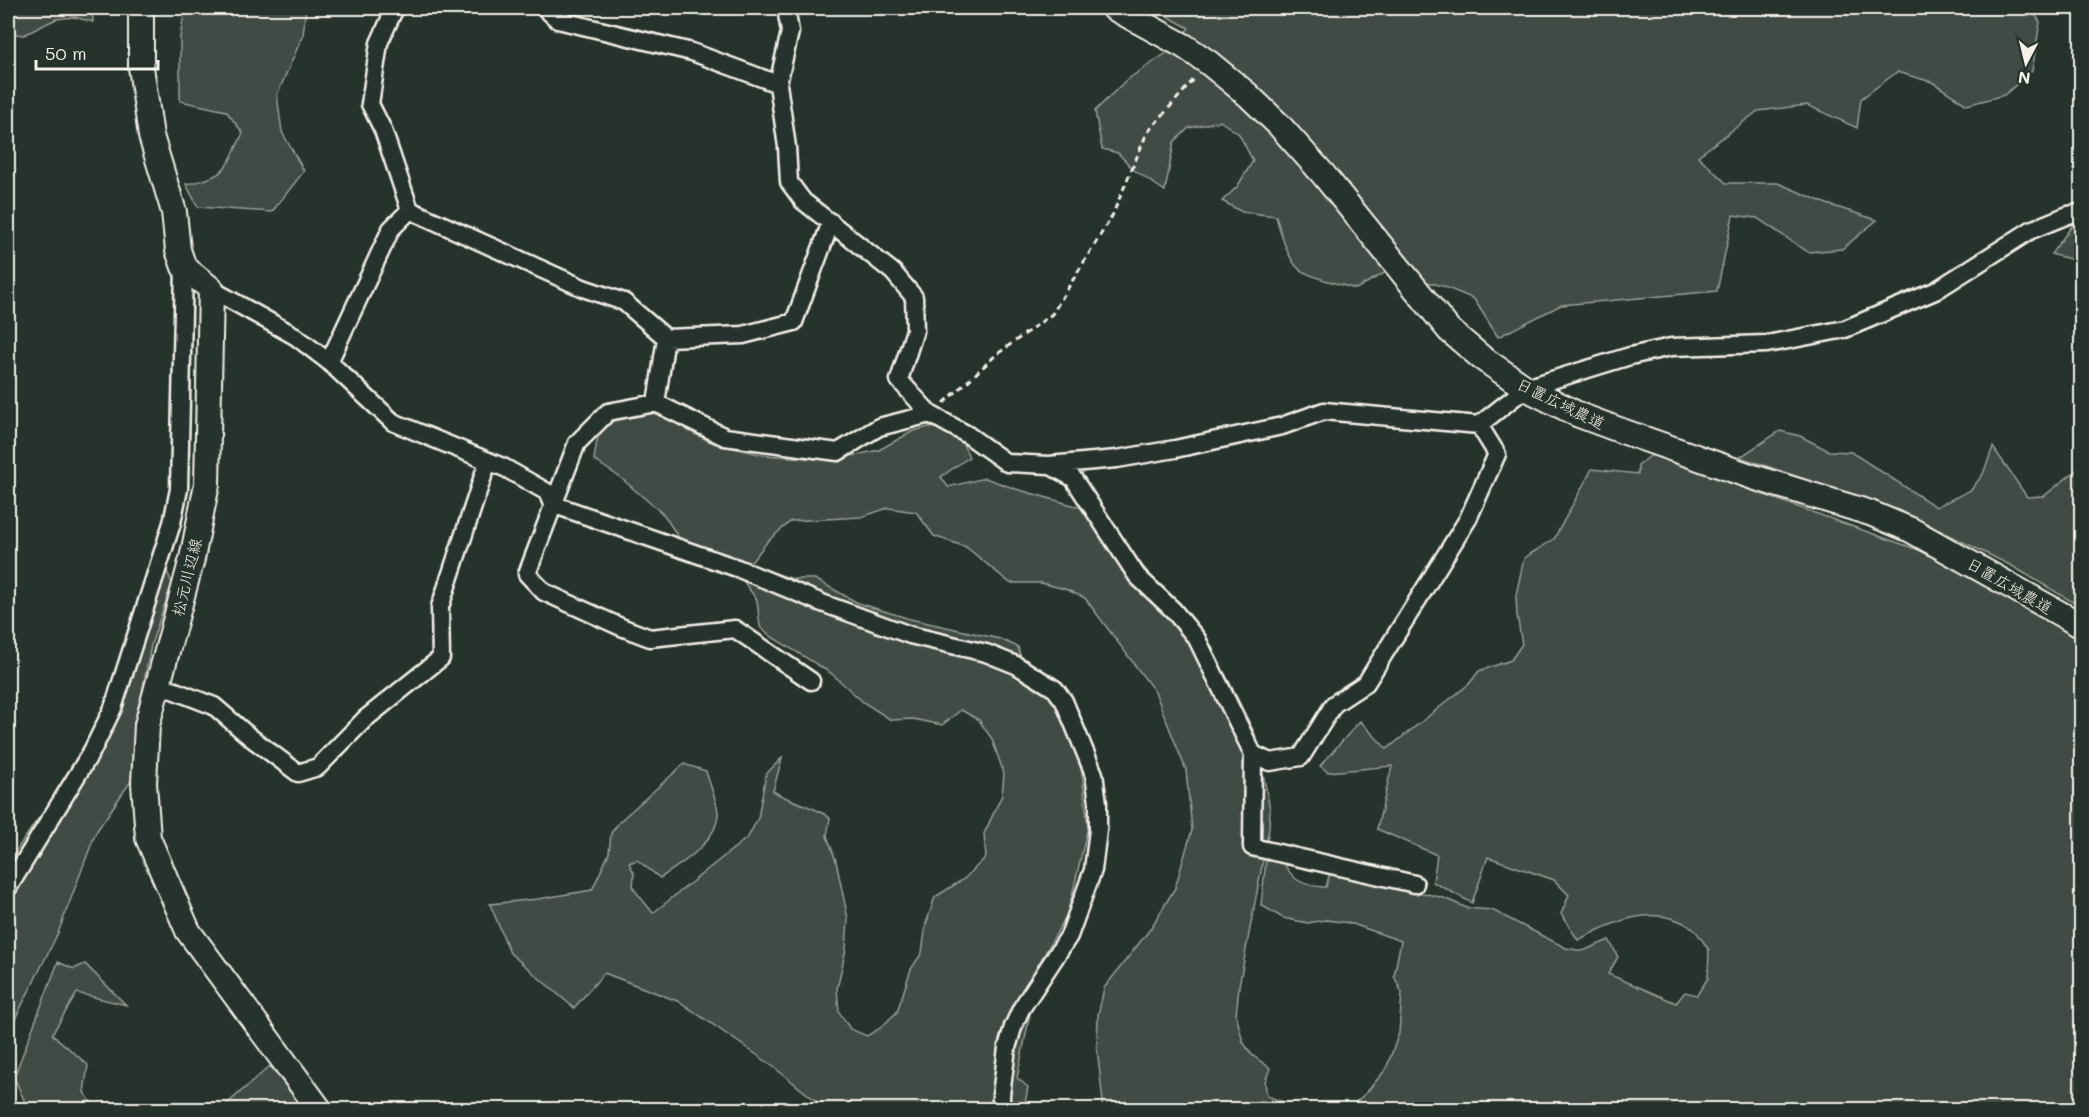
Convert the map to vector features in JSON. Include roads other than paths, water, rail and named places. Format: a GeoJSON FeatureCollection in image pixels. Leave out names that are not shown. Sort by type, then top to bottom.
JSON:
{"type":"FeatureCollection","features":[{"type":"Feature","properties":{"kind":"main road"},"geometry":{"type":"LineString","coordinates":[[141,8],[141,67],[151,136],[174,212],[178,250],[184,267],[211,289]]}},
{"type":"Feature","properties":{"kind":"main road","name":"日置広域農道"},"geometry":{"type":"LineString","coordinates":[[1114,8],[1184,46],[1209,63],[1279,124],[1323,174],[1449,330],[1482,358],[1526,388],[1579,415],[1622,431],[1753,477],[1870,513],[1911,530],[2082,626]]}},
{"type":"Feature","properties":{"kind":"main road","name":"松元川辺線"},"geometry":{"type":"LineString","coordinates":[[211,289],[207,484],[192,559],[147,724],[144,783],[148,838],[188,931],[320,1110]]}},
{"type":"Feature","properties":{"kind":"street"},"geometry":{"type":"LineString","coordinates":[[395,8],[379,43],[370,104],[383,130],[410,210],[583,288],[624,302],[666,338],[743,335],[794,322],[831,222]]}},
{"type":"Feature","properties":{"kind":"street"},"geometry":{"type":"LineString","coordinates":[[545,8],[558,21],[692,52],[778,84]]}},
{"type":"Feature","properties":{"kind":"street"},"geometry":{"type":"LineString","coordinates":[[786,8],[790,32],[778,84],[787,147],[789,182],[803,201],[893,272],[914,297],[915,330],[899,380],[930,414],[968,435],[1007,463],[1049,465],[1117,459],[1282,426],[1324,411],[1479,425],[1526,388],[1630,356],[1671,347],[1767,344],[1845,329],[1935,291],[2031,230],[2068,215],[2082,212]]}},
{"type":"Feature","properties":{"kind":"street"},"geometry":{"type":"LineString","coordinates":[[329,362],[391,229],[410,210]]}},
{"type":"Feature","properties":{"kind":"street"},"geometry":{"type":"LineString","coordinates":[[8,888],[92,751],[113,708],[172,523],[179,489],[184,267]]}},
{"type":"Feature","properties":{"kind":"street"},"geometry":{"type":"LineString","coordinates":[[211,289],[295,336],[329,362],[393,422],[505,468],[547,492],[552,504],[737,568],[822,603],[910,635],[986,653],[1016,664],[1055,689],[1064,701],[1094,774],[1098,803],[1098,830],[1093,870],[1069,936],[1021,1008],[1013,1027],[1007,1048],[1001,1110]]}},
{"type":"Feature","properties":{"kind":"street"},"geometry":{"type":"LineString","coordinates":[[656,403],[666,338]]}},
{"type":"Feature","properties":{"kind":"street"},"geometry":{"type":"LineString","coordinates":[[811,681],[735,629],[650,638],[544,592],[527,574],[577,443],[608,412],[656,403],[725,437],[838,452],[879,427],[930,414]]}},
{"type":"Feature","properties":{"kind":"street"},"geometry":{"type":"LineString","coordinates":[[1253,754],[1270,762],[1301,757],[1334,704],[1366,683],[1468,519],[1497,454],[1479,425]]}},
{"type":"Feature","properties":{"kind":"street"},"geometry":{"type":"LineString","coordinates":[[157,684],[214,706],[250,737],[298,772],[318,767],[365,719],[441,658],[440,608],[488,461]]}},
{"type":"Feature","properties":{"kind":"street"},"geometry":{"type":"LineString","coordinates":[[1049,465],[1073,478],[1137,576],[1173,610],[1197,639],[1253,754],[1252,847],[1415,884]]}}]}
